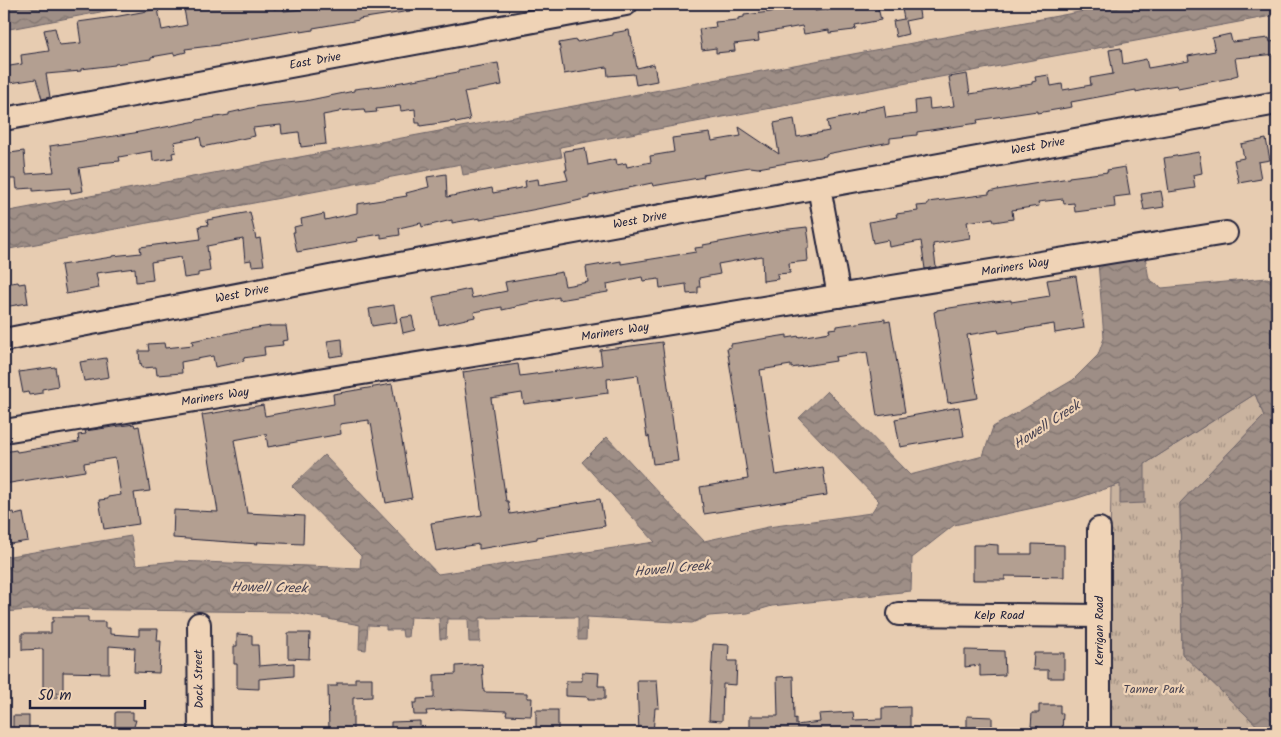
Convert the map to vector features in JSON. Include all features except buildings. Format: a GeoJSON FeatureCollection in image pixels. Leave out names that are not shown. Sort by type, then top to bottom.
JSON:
{"type":"FeatureCollection","features":[{"type":"Feature","properties":{"kind":"street","name":"East Drive"},"geometry":{"type":"LineString","coordinates":[[4,119],[626,4]]}},
{"type":"Feature","properties":{"kind":"street","name":"West Drive"},"geometry":{"type":"LineString","coordinates":[[4,340],[340,275],[1277,103]]}},
{"type":"Feature","properties":{"kind":"street"},"geometry":{"type":"LineString","coordinates":[[819,187],[839,296]]}},
{"type":"Feature","properties":{"kind":"street","name":"Mariners Way"},"geometry":{"type":"LineString","coordinates":[[4,431],[1226,233]]}},
{"type":"Feature","properties":{"kind":"street","name":"Kerrigan Road"},"geometry":{"type":"LineString","coordinates":[[1098,733],[1099,529]]}},
{"type":"Feature","properties":{"kind":"street","name":"Kelp Road"},"geometry":{"type":"LineString","coordinates":[[899,614],[1099,616]]}},
{"type":"Feature","properties":{"kind":"street","name":"Dock Street"},"geometry":{"type":"LineString","coordinates":[[199,624],[200,733]]}},
{"type":"Feature","properties":{"kind":"green space","name":"Tanner Park"},"geometry":{"type":"Polygon","coordinates":[[[1255,394],[1264,416],[1180,503],[1182,653],[1265,733],[1107,733],[1111,487],[1121,484],[1145,464],[1255,394]]]}},
{"type":"Feature","properties":{"kind":"water"},"geometry":{"type":"Polygon","coordinates":[[[4,4],[143,4],[4,30],[4,4]]]}},
{"type":"Feature","properties":{"kind":"water"},"geometry":{"type":"Polygon","coordinates":[[[1122,4],[1277,4],[1277,15],[560,147],[562,157],[463,175],[461,164],[4,250],[4,212],[1122,4]]]}},
{"type":"Feature","properties":{"kind":"water","name":"Howell Creek"},"geometry":{"type":"Polygon","coordinates":[[[1145,256],[1149,279],[1162,288],[1267,278],[1277,281],[1277,733],[1265,733],[1182,654],[1180,503],[1264,416],[1255,394],[1145,464],[1145,503],[1120,504],[1120,484],[1075,499],[954,525],[912,558],[911,591],[772,606],[748,613],[709,616],[692,623],[587,617],[586,640],[578,640],[578,617],[480,618],[480,642],[469,642],[468,619],[447,619],[446,639],[440,639],[439,618],[410,617],[408,637],[403,637],[402,630],[386,630],[386,626],[368,625],[366,650],[359,649],[360,625],[290,612],[41,609],[4,612],[4,557],[131,536],[136,565],[176,561],[360,568],[361,556],[292,486],[324,455],[438,574],[655,542],[582,462],[607,437],[704,541],[768,527],[871,513],[879,501],[799,418],[827,391],[910,475],[983,456],[993,427],[1073,380],[1098,355],[1104,338],[1098,262],[1145,256]]]}}]}
